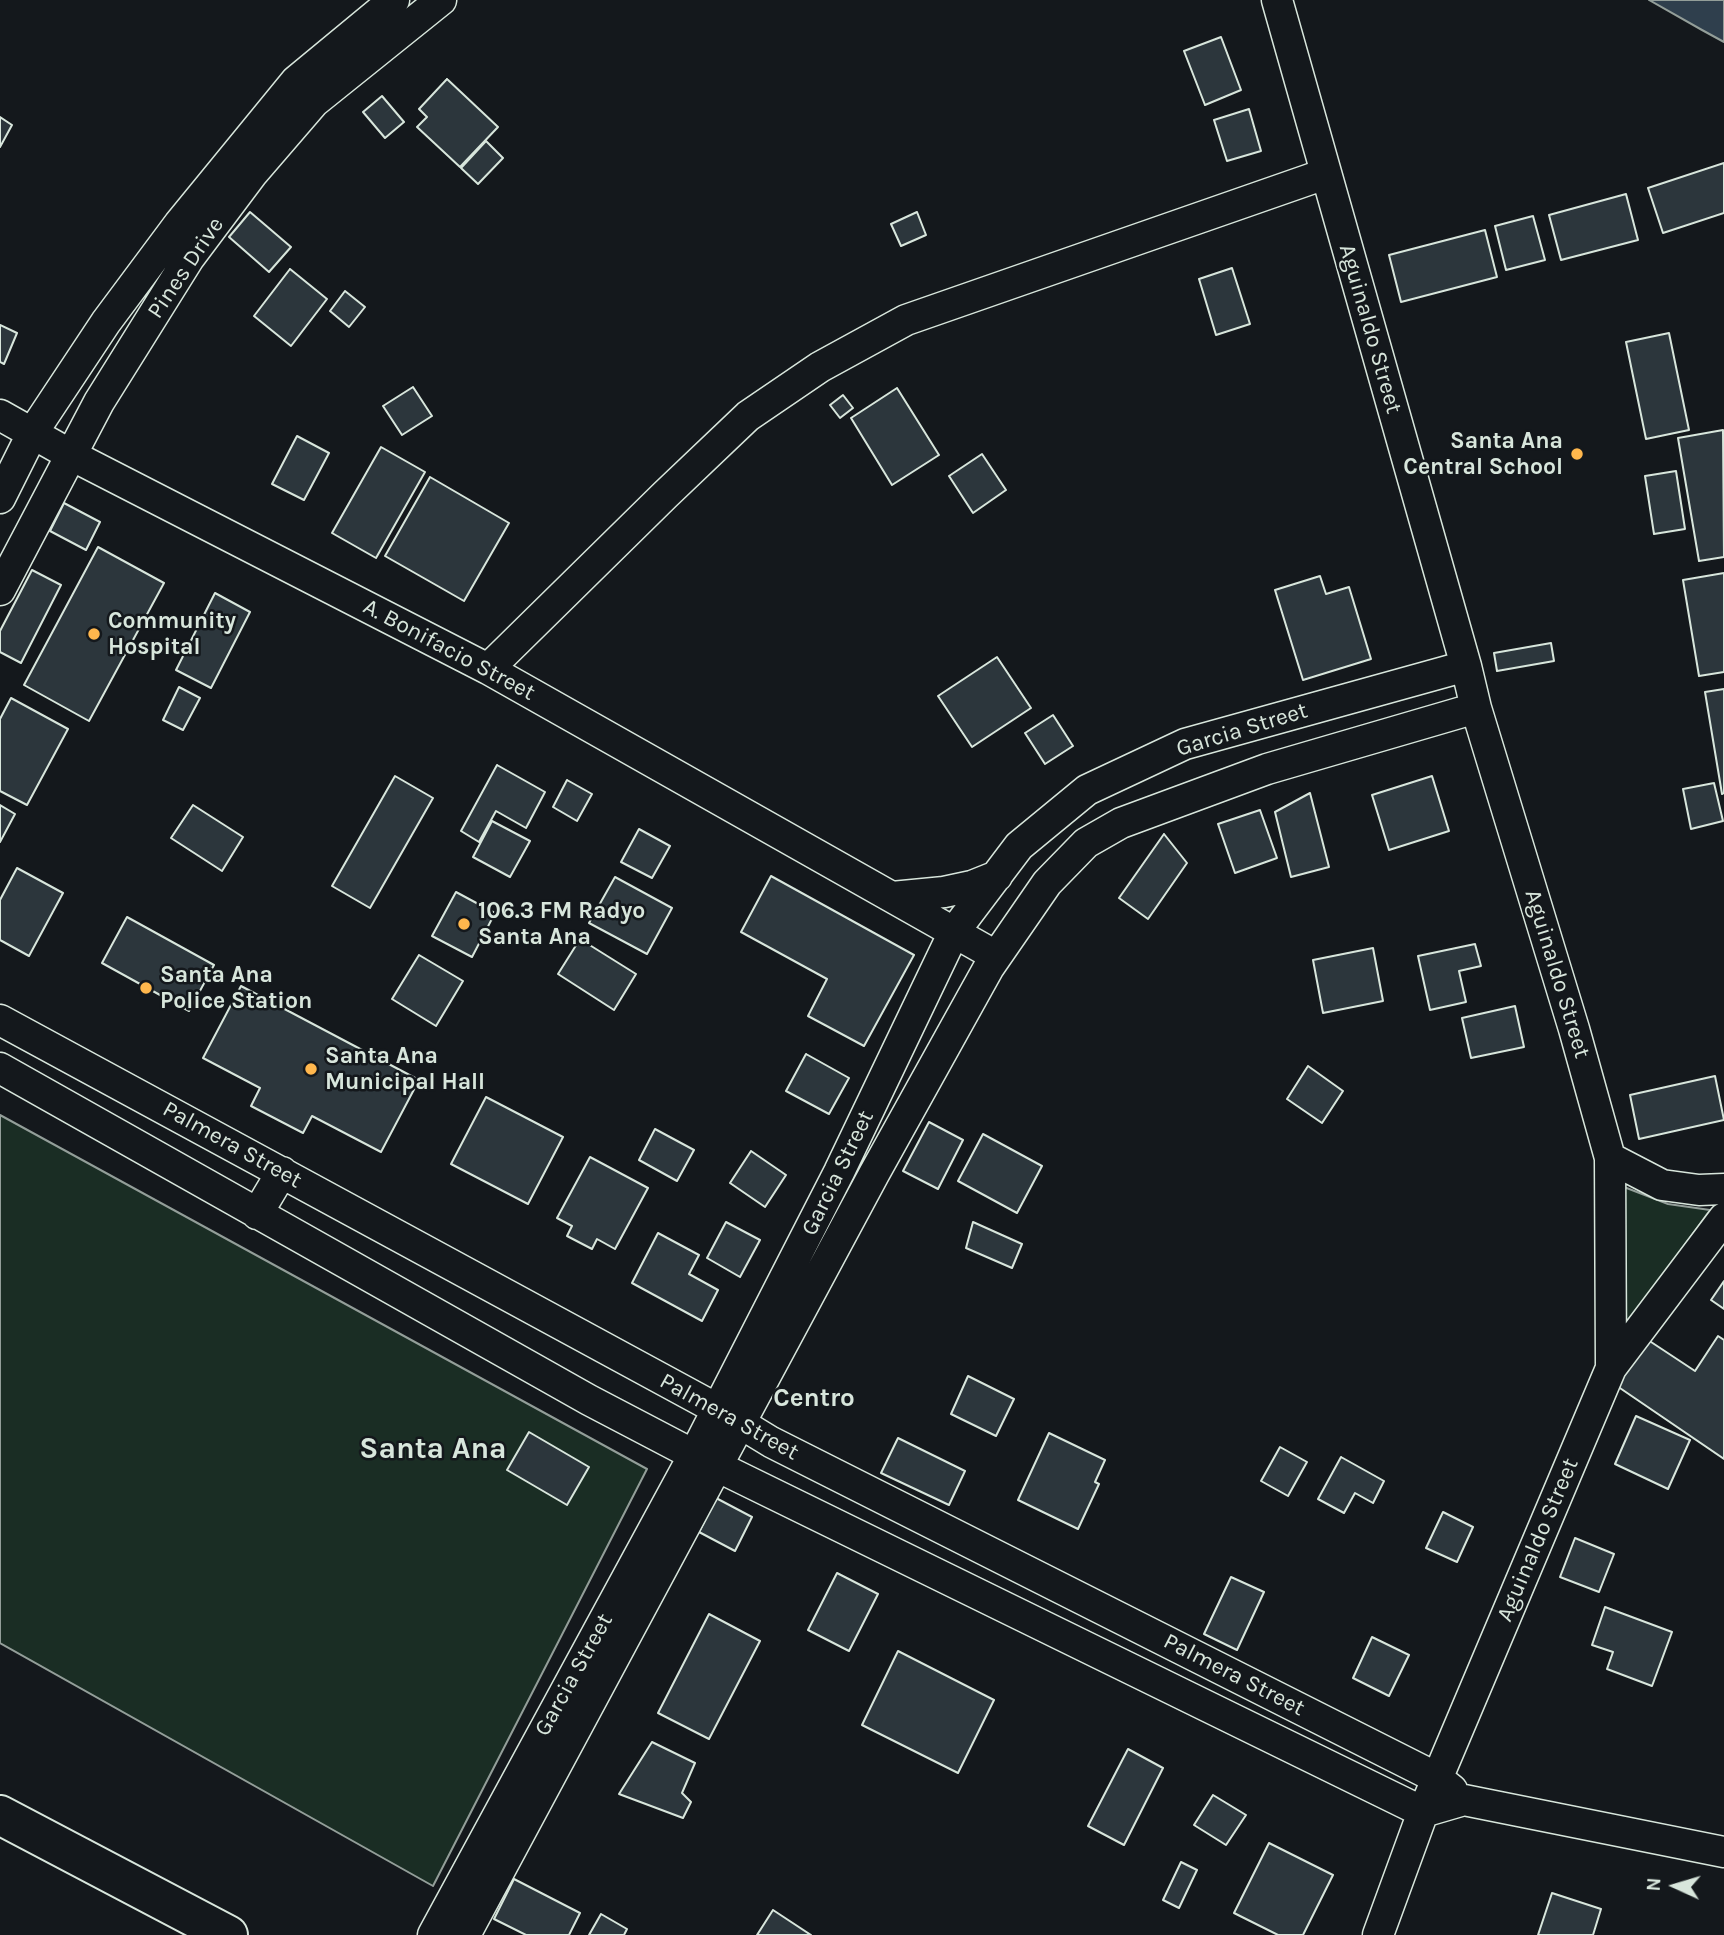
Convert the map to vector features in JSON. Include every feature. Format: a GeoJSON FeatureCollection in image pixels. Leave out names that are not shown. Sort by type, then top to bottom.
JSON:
{"type":"FeatureCollection","features":[{"type":"Feature","properties":{"kind":"main road"},"geometry":{"type":"LineString","coordinates":[[0,1815],[228,1935]]}},
{"type":"Feature","properties":{"kind":"street","name":"Pines Drive"},"geometry":{"type":"LineString","coordinates":[[0,498],[33,432],[106,322],[237,150],[296,81],[394,0]]}},
{"type":"Feature","properties":{"kind":"street","name":"Pines Drive"},"geometry":{"type":"LineString","coordinates":[[0,590],[99,402],[189,258],[252,174],[314,102],[441,0]]}},
{"type":"Feature","properties":{"kind":"street","name":"Aguinaldo Street"},"geometry":{"type":"LineString","coordinates":[[1277,0],[1476,708],[1574,1028],[1610,1157],[1611,1368],[1423,1812],[1378,1935]]}},
{"type":"Feature","properties":{"kind":"street"},"geometry":{"type":"LineString","coordinates":[[488,669],[748,416],[820,367],[906,320],[1325,174]]}},
{"type":"Feature","properties":{"kind":"street","name":"A. Bonifacio Street"},"geometry":{"type":"LineString","coordinates":[[0,415],[71,455],[488,669],[996,956]]}},
{"type":"Feature","properties":{"kind":"street","name":"Garcia Street"},"geometry":{"type":"LineString","coordinates":[[729,1416],[839,1171],[954,932],[1019,846],[1087,790],[1185,744],[1466,666]]}},
{"type":"Feature","properties":{"kind":"street","name":"Garcia Street"},"geometry":{"type":"LineString","coordinates":[[433,1935],[729,1416],[874,1174],[996,956],[1047,883],[1086,843],[1121,823],[1267,769],[1476,708]]}},
{"type":"Feature","properties":{"kind":"street"},"geometry":{"type":"LineString","coordinates":[[892,897],[944,892],[972,886],[997,876]]}},
{"type":"Feature","properties":{"kind":"street","name":"Palmera Street"},"geometry":{"type":"LineString","coordinates":[[0,1020],[825,1470],[1437,1778],[1464,1800]]}},
{"type":"Feature","properties":{"kind":"street","name":"Palmera Street"},"geometry":{"type":"LineString","coordinates":[[0,1068],[589,1400],[705,1460],[1423,1812],[1464,1800],[1724,1852]]}},
{"type":"Feature","properties":{"kind":"street"},"geometry":{"type":"LineString","coordinates":[[1610,1157],[1662,1185],[1699,1190],[1724,1189]]}},
{"type":"Feature","properties":{"kind":"street"},"geometry":{"type":"LineString","coordinates":[[257,1214],[282,1172]]}},
{"type":"Feature","properties":{"kind":"street"},"geometry":{"type":"LineString","coordinates":[[1611,1368],[1724,1218]]}},
{"type":"Feature","properties":{"kind":"street","name":"Garcia Street"},"geometry":{"type":"LineString","coordinates":[[465,1935],[705,1460]]}},
{"type":"Feature","properties":{"kind":"green space"},"geometry":{"type":"Polygon","coordinates":[[[0,1115],[647,1469],[433,1886],[0,1643],[0,1115]]]}},
{"type":"Feature","properties":{"kind":"green space"},"geometry":{"type":"Polygon","coordinates":[[[1624,1187],[1668,1204],[1710,1210],[1619,1336],[1624,1187]]]}},
{"type":"Feature","properties":{"kind":"water"},"geometry":{"type":"Polygon","coordinates":[[[1649,0],[1724,0],[1724,42],[1702,30],[1649,0]]]}},
{"type":"Feature","properties":{"kind":"building"},"geometry":{"type":"Polygon","coordinates":[[[1221,37],[1241,90],[1205,105],[1184,51],[1221,37]]]}},
{"type":"Feature","properties":{"kind":"building"},"geometry":{"type":"Polygon","coordinates":[[[447,79],[498,127],[460,167],[417,127],[427,117],[419,109],[447,79]]]}},
{"type":"Feature","properties":{"kind":"building"},"geometry":{"type":"Polygon","coordinates":[[[382,96],[404,122],[385,138],[363,112],[382,96]]]}},
{"type":"Feature","properties":{"kind":"building"},"geometry":{"type":"Polygon","coordinates":[[[1249,109],[1261,151],[1227,161],[1214,120],[1249,109]]]}},
{"type":"Feature","properties":{"kind":"building"},"geometry":{"type":"Polygon","coordinates":[[[0,117],[12,125],[0,147],[0,117]]]}},
{"type":"Feature","properties":{"kind":"building"},"geometry":{"type":"Polygon","coordinates":[[[486,141],[503,158],[478,184],[461,168],[486,141]]]}},
{"type":"Feature","properties":{"kind":"building"},"geometry":{"type":"Polygon","coordinates":[[[1724,163],[1724,213],[1663,233],[1648,188],[1724,163]]]}},
{"type":"Feature","properties":{"kind":"building"},"geometry":{"type":"Polygon","coordinates":[[[1626,194],[1638,240],[1561,260],[1549,215],[1626,194]]]}},
{"type":"Feature","properties":{"kind":"building"},"geometry":{"type":"Polygon","coordinates":[[[250,212],[291,247],[269,272],[229,237],[250,212]]]}},
{"type":"Feature","properties":{"kind":"building"},"geometry":{"type":"Polygon","coordinates":[[[917,212],[926,235],[901,246],[891,224],[917,212]]]}},
{"type":"Feature","properties":{"kind":"building"},"geometry":{"type":"Polygon","coordinates":[[[1533,216],[1545,260],[1506,270],[1495,226],[1533,216]]]}},
{"type":"Feature","properties":{"kind":"building"},"geometry":{"type":"Polygon","coordinates":[[[1485,230],[1497,277],[1401,302],[1389,255],[1485,230]]]}},
{"type":"Feature","properties":{"kind":"building"},"geometry":{"type":"Polygon","coordinates":[[[1232,268],[1250,324],[1216,335],[1199,279],[1232,268]]]}},
{"type":"Feature","properties":{"kind":"building"},"geometry":{"type":"Polygon","coordinates":[[[290,269],[327,299],[291,346],[254,316],[290,269]]]}},
{"type":"Feature","properties":{"kind":"building"},"geometry":{"type":"Polygon","coordinates":[[[345,291],[365,307],[349,327],[330,311],[345,291]]]}},
{"type":"Feature","properties":{"kind":"building"},"geometry":{"type":"Polygon","coordinates":[[[0,325],[17,333],[4,364],[0,362],[0,325]]]}},
{"type":"Feature","properties":{"kind":"building"},"geometry":{"type":"Polygon","coordinates":[[[1669,333],[1689,430],[1646,439],[1626,342],[1669,333]]]}},
{"type":"Feature","properties":{"kind":"building"},"geometry":{"type":"Polygon","coordinates":[[[413,387],[432,416],[402,435],[383,406],[413,387]]]}},
{"type":"Feature","properties":{"kind":"building"},"geometry":{"type":"Polygon","coordinates":[[[897,388],[939,455],[892,485],[851,418],[897,388]]]}},
{"type":"Feature","properties":{"kind":"building"},"geometry":{"type":"Polygon","coordinates":[[[843,395],[853,408],[840,418],[830,405],[843,395]]]}},
{"type":"Feature","properties":{"kind":"building"},"geometry":{"type":"Polygon","coordinates":[[[1723,430],[1724,557],[1699,561],[1678,438],[1723,430]]]}},
{"type":"Feature","properties":{"kind":"building"},"geometry":{"type":"Polygon","coordinates":[[[297,436],[329,453],[304,500],[272,484],[297,436]]]}},
{"type":"Feature","properties":{"kind":"building"},"geometry":{"type":"Polygon","coordinates":[[[381,447],[425,472],[376,558],[332,533],[381,447]]]}},
{"type":"Feature","properties":{"kind":"building"},"geometry":{"type":"Polygon","coordinates":[[[982,454],[1006,490],[973,513],[949,476],[982,454]]]}},
{"type":"Feature","properties":{"kind":"building"},"geometry":{"type":"Polygon","coordinates":[[[1676,471],[1685,529],[1654,534],[1645,476],[1676,471]]]}},
{"type":"Feature","properties":{"kind":"building"},"geometry":{"type":"Polygon","coordinates":[[[430,477],[509,523],[464,601],[385,556],[430,477]]]}},
{"type":"Feature","properties":{"kind":"building"},"geometry":{"type":"Polygon","coordinates":[[[64,503],[100,522],[86,550],[50,531],[64,503]]]}},
{"type":"Feature","properties":{"kind":"building","name":"Community Hospital"},"geometry":{"type":"Polygon","coordinates":[[[98,547],[164,583],[89,721],[24,685],[98,547]]]}},
{"type":"Feature","properties":{"kind":"building"},"geometry":{"type":"Polygon","coordinates":[[[32,570],[61,585],[21,663],[0,652],[0,631],[32,570]]]}},
{"type":"Feature","properties":{"kind":"building"},"geometry":{"type":"Polygon","coordinates":[[[1724,573],[1724,672],[1699,676],[1683,580],[1724,573]]]}},
{"type":"Feature","properties":{"kind":"building"},"geometry":{"type":"Polygon","coordinates":[[[1320,576],[1326,594],[1349,587],[1371,659],[1303,680],[1275,590],[1320,576]]]}},
{"type":"Feature","properties":{"kind":"building"},"geometry":{"type":"Polygon","coordinates":[[[215,593],[250,612],[211,688],[176,670],[215,593]]]}},
{"type":"Feature","properties":{"kind":"building"},"geometry":{"type":"Polygon","coordinates":[[[1551,643],[1554,661],[1497,671],[1494,653],[1551,643]]]}},
{"type":"Feature","properties":{"kind":"building"},"geometry":{"type":"Polygon","coordinates":[[[997,657],[1031,708],[972,747],[938,696],[997,657]]]}},
{"type":"Feature","properties":{"kind":"building"},"geometry":{"type":"Polygon","coordinates":[[[179,687],[200,698],[183,730],[163,720],[179,687]]]}},
{"type":"Feature","properties":{"kind":"building"},"geometry":{"type":"Polygon","coordinates":[[[1724,689],[1724,793],[1722,794],[1705,692],[1724,689]]]}},
{"type":"Feature","properties":{"kind":"building"},"geometry":{"type":"Polygon","coordinates":[[[11,698],[68,729],[27,805],[0,791],[0,719],[11,698]]]}},
{"type":"Feature","properties":{"kind":"building"},"geometry":{"type":"Polygon","coordinates":[[[1053,715],[1073,746],[1045,764],[1025,733],[1053,715]]]}},
{"type":"Feature","properties":{"kind":"building"},"geometry":{"type":"Polygon","coordinates":[[[497,765],[545,792],[526,828],[496,811],[479,842],[461,831],[497,765]]]}},
{"type":"Feature","properties":{"kind":"building"},"geometry":{"type":"Polygon","coordinates":[[[395,776],[433,798],[370,908],[332,886],[395,776]]]}},
{"type":"Feature","properties":{"kind":"building"},"geometry":{"type":"Polygon","coordinates":[[[1432,776],[1449,831],[1389,850],[1372,795],[1432,776]]]}},
{"type":"Feature","properties":{"kind":"building"},"geometry":{"type":"Polygon","coordinates":[[[567,780],[592,794],[577,821],[553,807],[567,780]]]}},
{"type":"Feature","properties":{"kind":"building"},"geometry":{"type":"Polygon","coordinates":[[[1714,783],[1723,821],[1691,829],[1683,789],[1714,783]]]}},
{"type":"Feature","properties":{"kind":"building"},"geometry":{"type":"Polygon","coordinates":[[[1310,793],[1329,867],[1291,877],[1275,812],[1310,793]]]}},
{"type":"Feature","properties":{"kind":"building"},"geometry":{"type":"Polygon","coordinates":[[[0,805],[15,814],[0,842],[0,805]]]}},
{"type":"Feature","properties":{"kind":"building"},"geometry":{"type":"Polygon","coordinates":[[[193,805],[243,837],[222,871],[171,838],[193,805]]]}},
{"type":"Feature","properties":{"kind":"building"},"geometry":{"type":"Polygon","coordinates":[[[1260,810],[1277,858],[1235,873],[1218,824],[1260,810]]]}},
{"type":"Feature","properties":{"kind":"building"},"geometry":{"type":"Polygon","coordinates":[[[492,821],[530,841],[510,877],[473,857],[492,821]]]}},
{"type":"Feature","properties":{"kind":"building"},"geometry":{"type":"Polygon","coordinates":[[[639,829],[670,846],[652,878],[621,862],[639,829]]]}},
{"type":"Feature","properties":{"kind":"building"},"geometry":{"type":"Polygon","coordinates":[[[1164,834],[1187,863],[1148,919],[1119,898],[1164,834]]]}},
{"type":"Feature","properties":{"kind":"building"},"geometry":{"type":"Polygon","coordinates":[[[17,868],[63,893],[29,956],[0,940],[0,900],[17,868]]]}},
{"type":"Feature","properties":{"kind":"building"},"geometry":{"type":"Polygon","coordinates":[[[771,876],[914,955],[864,1046],[808,1016],[827,979],[741,932],[771,876]]]}},
{"type":"Feature","properties":{"kind":"building"},"geometry":{"type":"Polygon","coordinates":[[[615,877],[672,908],[647,954],[589,923],[615,877]]]}},
{"type":"Feature","properties":{"kind":"building","name":"106.3 FM Radyo Santa Ana"},"geometry":{"type":"Polygon","coordinates":[[[456,892],[495,913],[472,957],[432,936],[456,892]]]}},
{"type":"Feature","properties":{"kind":"building"},"geometry":{"type":"Polygon","coordinates":[[[127,917],[214,965],[189,1011],[102,963],[127,917]]]}},
{"type":"Feature","properties":{"kind":"building"},"geometry":{"type":"Polygon","coordinates":[[[580,939],[636,974],[614,1010],[558,974],[580,939]]]}},
{"type":"Feature","properties":{"kind":"building"},"geometry":{"type":"Polygon","coordinates":[[[1475,944],[1481,966],[1459,971],[1466,1002],[1430,1010],[1418,956],[1475,944]]]}},
{"type":"Feature","properties":{"kind":"building"},"geometry":{"type":"Polygon","coordinates":[[[1373,948],[1383,1001],[1323,1013],[1313,960],[1373,948]]]}},
{"type":"Feature","properties":{"kind":"building"},"geometry":{"type":"Polygon","coordinates":[[[419,955],[463,981],[436,1026],[392,999],[419,955]]]}},
{"type":"Feature","properties":{"kind":"building","name":"Santa Ana Municipal Hall"},"geometry":{"type":"Polygon","coordinates":[[[241,986],[419,1080],[381,1152],[312,1116],[303,1133],[251,1106],[260,1088],[203,1058],[241,986]]]}},
{"type":"Feature","properties":{"kind":"building"},"geometry":{"type":"Polygon","coordinates":[[[1515,1006],[1524,1047],[1471,1058],[1462,1018],[1515,1006]]]}},
{"type":"Feature","properties":{"kind":"building"},"geometry":{"type":"Polygon","coordinates":[[[806,1054],[849,1078],[829,1114],[786,1091],[806,1054]]]}},
{"type":"Feature","properties":{"kind":"building"},"geometry":{"type":"Polygon","coordinates":[[[1308,1066],[1343,1091],[1322,1123],[1287,1099],[1308,1066]]]}},
{"type":"Feature","properties":{"kind":"building"},"geometry":{"type":"Polygon","coordinates":[[[1715,1076],[1724,1120],[1639,1139],[1630,1095],[1715,1076]]]}},
{"type":"Feature","properties":{"kind":"building"},"geometry":{"type":"Polygon","coordinates":[[[486,1097],[563,1137],[528,1204],[451,1164],[486,1097]]]}},
{"type":"Feature","properties":{"kind":"building"},"geometry":{"type":"Polygon","coordinates":[[[929,1122],[963,1140],[938,1189],[903,1171],[929,1122]]]}},
{"type":"Feature","properties":{"kind":"building"},"geometry":{"type":"Polygon","coordinates":[[[655,1129],[694,1150],[677,1181],[639,1160],[655,1129]]]}},
{"type":"Feature","properties":{"kind":"building"},"geometry":{"type":"Polygon","coordinates":[[[983,1134],[1042,1166],[1017,1213],[958,1181],[983,1134]]]}},
{"type":"Feature","properties":{"kind":"building"},"geometry":{"type":"Polygon","coordinates":[[[751,1151],[786,1175],[765,1207],[730,1183],[751,1151]]]}},
{"type":"Feature","properties":{"kind":"building"},"geometry":{"type":"Polygon","coordinates":[[[590,1157],[648,1188],[615,1249],[597,1239],[592,1249],[567,1236],[572,1226],[557,1218],[590,1157]]]}},
{"type":"Feature","properties":{"kind":"building"},"geometry":{"type":"Polygon","coordinates":[[[726,1222],[760,1240],[740,1277],[707,1258],[726,1222]]]}},
{"type":"Feature","properties":{"kind":"building"},"geometry":{"type":"Polygon","coordinates":[[[973,1222],[1022,1244],[1012,1268],[966,1248],[973,1222]]]}},
{"type":"Feature","properties":{"kind":"building"},"geometry":{"type":"Polygon","coordinates":[[[658,1233],[699,1255],[689,1274],[718,1290],[702,1321],[632,1283],[658,1233]]]}},
{"type":"Feature","properties":{"kind":"building"},"geometry":{"type":"Polygon","coordinates":[[[1724,1281],[1724,1309],[1711,1300],[1724,1281]]]}},
{"type":"Feature","properties":{"kind":"building"},"geometry":{"type":"Polygon","coordinates":[[[1718,1336],[1724,1340],[1724,1459],[1614,1384],[1645,1338],[1695,1371],[1718,1336]]]}},
{"type":"Feature","properties":{"kind":"building"},"geometry":{"type":"Polygon","coordinates":[[[968,1376],[1014,1399],[996,1436],[951,1414],[968,1376]]]}},
{"type":"Feature","properties":{"kind":"building"},"geometry":{"type":"Polygon","coordinates":[[[1636,1416],[1690,1440],[1668,1489],[1615,1464],[1636,1416]]]}},
{"type":"Feature","properties":{"kind":"building"},"geometry":{"type":"Polygon","coordinates":[[[529,1432],[589,1467],[567,1505],[507,1470],[529,1432]]]}},
{"type":"Feature","properties":{"kind":"building"},"geometry":{"type":"Polygon","coordinates":[[[1049,1433],[1105,1460],[1095,1482],[1099,1484],[1078,1529],[1018,1500],[1049,1433]]]}},
{"type":"Feature","properties":{"kind":"building"},"geometry":{"type":"Polygon","coordinates":[[[898,1438],[965,1471],[949,1505],[881,1473],[898,1438]]]}},
{"type":"Feature","properties":{"kind":"building"},"geometry":{"type":"Polygon","coordinates":[[[1280,1447],[1307,1462],[1288,1496],[1261,1481],[1280,1447]]]}},
{"type":"Feature","properties":{"kind":"building"},"geometry":{"type":"Polygon","coordinates":[[[1341,1457],[1384,1481],[1373,1503],[1355,1493],[1344,1513],[1318,1499],[1341,1457]]]}},
{"type":"Feature","properties":{"kind":"building"},"geometry":{"type":"Polygon","coordinates":[[[716,1498],[752,1517],[735,1551],[699,1532],[716,1498]]]}},
{"type":"Feature","properties":{"kind":"building"},"geometry":{"type":"Polygon","coordinates":[[[1443,1512],[1473,1527],[1457,1562],[1426,1548],[1443,1512]]]}},
{"type":"Feature","properties":{"kind":"building"},"geometry":{"type":"Polygon","coordinates":[[[1575,1538],[1614,1554],[1599,1592],[1560,1577],[1575,1538]]]}},
{"type":"Feature","properties":{"kind":"building"},"geometry":{"type":"Polygon","coordinates":[[[837,1573],[878,1594],[849,1651],[808,1630],[837,1573]]]}},
{"type":"Feature","properties":{"kind":"building"},"geometry":{"type":"Polygon","coordinates":[[[1231,1577],[1264,1592],[1237,1650],[1204,1634],[1231,1577]]]}},
{"type":"Feature","properties":{"kind":"building"},"geometry":{"type":"Polygon","coordinates":[[[1605,1607],[1672,1632],[1652,1686],[1607,1669],[1613,1652],[1592,1645],[1605,1607]]]}},
{"type":"Feature","properties":{"kind":"building"},"geometry":{"type":"Polygon","coordinates":[[[709,1614],[760,1641],[709,1739],[658,1713],[709,1614]]]}},
{"type":"Feature","properties":{"kind":"building"},"geometry":{"type":"Polygon","coordinates":[[[1372,1637],[1409,1655],[1389,1696],[1353,1678],[1372,1637]]]}},
{"type":"Feature","properties":{"kind":"building"},"geometry":{"type":"Polygon","coordinates":[[[898,1651],[994,1700],[958,1773],[862,1725],[898,1651]]]}},
{"type":"Feature","properties":{"kind":"building"},"geometry":{"type":"Polygon","coordinates":[[[652,1742],[695,1763],[682,1793],[691,1802],[683,1818],[619,1794],[652,1742]]]}},
{"type":"Feature","properties":{"kind":"building"},"geometry":{"type":"Polygon","coordinates":[[[1128,1749],[1163,1768],[1124,1845],[1088,1826],[1128,1749]]]}},
{"type":"Feature","properties":{"kind":"building"},"geometry":{"type":"Polygon","coordinates":[[[1213,1795],[1246,1815],[1226,1845],[1194,1825],[1213,1795]]]}},
{"type":"Feature","properties":{"kind":"building"},"geometry":{"type":"Polygon","coordinates":[[[1269,1843],[1333,1875],[1303,1935],[1278,1935],[1234,1913],[1269,1843]]]}},
{"type":"Feature","properties":{"kind":"building"},"geometry":{"type":"Polygon","coordinates":[[[1181,1862],[1197,1870],[1179,1908],[1163,1900],[1181,1862]]]}},
{"type":"Feature","properties":{"kind":"building"},"geometry":{"type":"Polygon","coordinates":[[[514,1879],[580,1913],[569,1935],[526,1935],[494,1919],[514,1879]]]}},
{"type":"Feature","properties":{"kind":"building"},"geometry":{"type":"Polygon","coordinates":[[[1552,1893],[1601,1909],[1593,1935],[1538,1935],[1552,1893]]]}},
{"type":"Feature","properties":{"kind":"building"},"geometry":{"type":"Polygon","coordinates":[[[773,1910],[811,1935],[757,1935],[773,1910]]]}},
{"type":"Feature","properties":{"kind":"building"},"geometry":{"type":"Polygon","coordinates":[[[601,1914],[627,1929],[624,1935],[589,1935],[601,1914]]]}},
{"type":"Feature","properties":{"kind":"place","name":"Santa Ana Central School"},"geometry":{"type":"Point","coordinates":[1577,454]}},
{"type":"Feature","properties":{"kind":"place","name":"Community Hospital"},"geometry":{"type":"Point","coordinates":[94,634]}},
{"type":"Feature","properties":{"kind":"place","name":"106.3 FM Radyo Santa Ana"},"geometry":{"type":"Point","coordinates":[464,924]}},
{"type":"Feature","properties":{"kind":"place","name":"Santa Ana Police Station"},"geometry":{"type":"Point","coordinates":[146,988]}},
{"type":"Feature","properties":{"kind":"place","name":"Santa Ana Municipal Hall"},"geometry":{"type":"Point","coordinates":[311,1069]}},
{"type":"Feature","properties":{"kind":"district","name":"Centro"},"geometry":{"type":"Point","coordinates":[814,1399]}},
{"type":"Feature","properties":{"kind":"district","name":"Santa Ana"},"geometry":{"type":"Point","coordinates":[433,1449]}}]}
